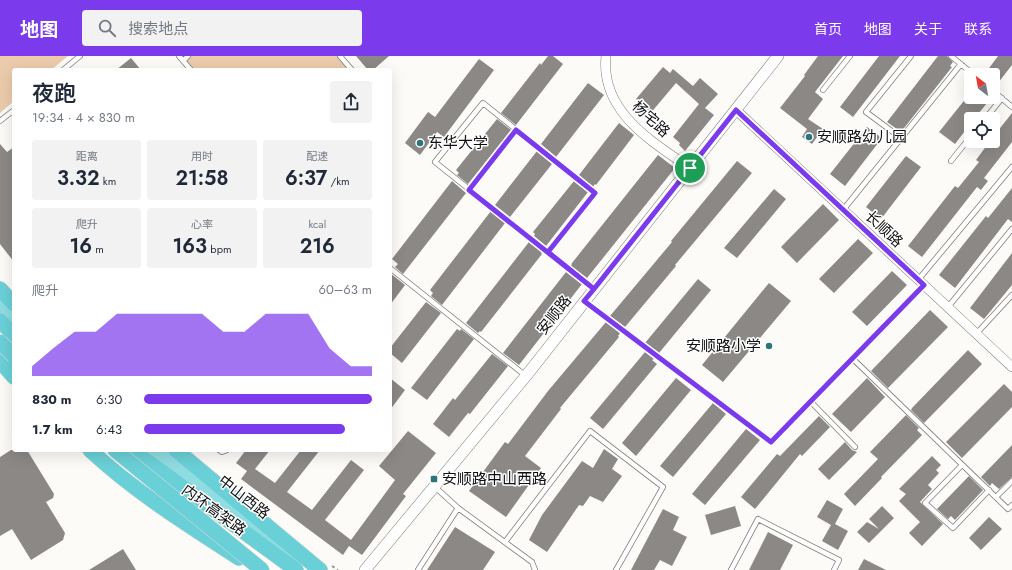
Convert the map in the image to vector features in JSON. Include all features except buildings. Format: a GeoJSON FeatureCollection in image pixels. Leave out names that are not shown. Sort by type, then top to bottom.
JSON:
{"type":"FeatureCollection","features":[{"type":"Feature","properties":{"kind":"highway"},"geometry":{"type":"LineString","coordinates":[[0,289],[12,302]]}},
{"type":"Feature","properties":{"kind":"highway"},"geometry":{"type":"LineString","coordinates":[[0,321],[12,333]]}},
{"type":"Feature","properties":{"kind":"highway"},"geometry":{"type":"LineString","coordinates":[[8,353],[12,369]]}},
{"type":"Feature","properties":{"kind":"highway"},"geometry":{"type":"LineString","coordinates":[[92,452],[102,462],[167,512],[258,570]]}},
{"type":"Feature","properties":{"kind":"highway","name":"内环高架路"},"geometry":{"type":"LineString","coordinates":[[117,452],[262,570]]}},
{"type":"Feature","properties":{"kind":"highway","name":"内环高架路"},"geometry":{"type":"LineString","coordinates":[[135,452],[296,570]]}},
{"type":"Feature","properties":{"kind":"highway"},"geometry":{"type":"LineString","coordinates":[[178,452],[320,570]]}},
{"type":"Feature","properties":{"kind":"main road"},"geometry":{"type":"LineString","coordinates":[[0,304],[12,318]]}},
{"type":"Feature","properties":{"kind":"main road"},"geometry":{"type":"LineString","coordinates":[[0,337],[8,353]]}},
{"type":"Feature","properties":{"kind":"main road","name":"中山西路"},"geometry":{"type":"LineString","coordinates":[[159,452],[251,525],[312,570]]}},
{"type":"Feature","properties":{"kind":"street","name":"杨宅路"},"geometry":{"type":"LineString","coordinates":[[606,56],[605,66],[610,91],[627,119],[651,140],[690,168]]}},
{"type":"Feature","properties":{"kind":"street","name":"安顺路"},"geometry":{"type":"LineString","coordinates":[[365,570],[526,376],[778,56]]}},
{"type":"Feature","properties":{"kind":"street","name":"长顺路"},"geometry":{"type":"LineString","coordinates":[[736,110],[1012,367]]}},
{"type":"Feature","properties":{"kind":"lane"},"geometry":{"type":"LineString","coordinates":[[65,68],[80,56]]}},
{"type":"Feature","properties":{"kind":"lane"},"geometry":{"type":"LineString","coordinates":[[179,56],[189,68]]}},
{"type":"Feature","properties":{"kind":"lane"},"geometry":{"type":"LineString","coordinates":[[183,61],[188,56]]}},
{"type":"Feature","properties":{"kind":"lane"},"geometry":{"type":"LineString","coordinates":[[340,56],[350,68]]}},
{"type":"Feature","properties":{"kind":"lane"},"geometry":{"type":"LineString","coordinates":[[823,90],[850,56]]}},
{"type":"Feature","properties":{"kind":"lane"},"geometry":{"type":"LineString","coordinates":[[901,138],[866,112],[910,56]]}},
{"type":"Feature","properties":{"kind":"lane"},"geometry":{"type":"LineString","coordinates":[[951,56],[966,68]]}},
{"type":"Feature","properties":{"kind":"lane"},"geometry":{"type":"LineString","coordinates":[[843,210],[961,64]]}},
{"type":"Feature","properties":{"kind":"lane"},"geometry":{"type":"LineString","coordinates":[[991,112],[1002,98],[1012,107]]}},
{"type":"Feature","properties":{"kind":"lane"},"geometry":{"type":"LineString","coordinates":[[548,252],[595,193],[483,103],[435,162],[594,289]]}},
{"type":"Feature","properties":{"kind":"lane"},"geometry":{"type":"LineString","coordinates":[[0,121],[12,112]]}},
{"type":"Feature","properties":{"kind":"lane"},"geometry":{"type":"LineString","coordinates":[[469,190],[516,130]]}},
{"type":"Feature","properties":{"kind":"lane"},"geometry":{"type":"LineString","coordinates":[[951,161],[964,145]]}},
{"type":"Feature","properties":{"kind":"lane"},"geometry":{"type":"LineString","coordinates":[[584,301],[771,442],[852,358],[921,283],[1012,167]]}},
{"type":"Feature","properties":{"kind":"lane"},"geometry":{"type":"LineString","coordinates":[[948,307],[1012,229]]}},
{"type":"Feature","properties":{"kind":"lane"},"geometry":{"type":"LineString","coordinates":[[392,270],[526,376]]}},
{"type":"Feature","properties":{"kind":"lane"},"geometry":{"type":"LineString","coordinates":[[976,334],[1012,295]]}},
{"type":"Feature","properties":{"kind":"lane"},"geometry":{"type":"LineString","coordinates":[[852,358],[1008,509],[1012,505]]}},
{"type":"Feature","properties":{"kind":"lane"},"geometry":{"type":"LineString","coordinates":[[810,401],[855,447]]}},
{"type":"Feature","properties":{"kind":"lane"},"geometry":{"type":"LineString","coordinates":[[505,542],[590,431],[663,487],[616,570]]}},
{"type":"Feature","properties":{"kind":"lane"},"geometry":{"type":"LineString","coordinates":[[962,465],[925,503],[953,528],[990,490]]}},
{"type":"Feature","properties":{"kind":"lane"},"geometry":{"type":"LineString","coordinates":[[996,497],[1012,481]]}},
{"type":"Feature","properties":{"kind":"lane"},"geometry":{"type":"LineString","coordinates":[[435,487],[458,508],[532,562],[535,570]]}},
{"type":"Feature","properties":{"kind":"lane"},"geometry":{"type":"LineString","coordinates":[[418,570],[458,508]]}},
{"type":"Feature","properties":{"kind":"lane"},"geometry":{"type":"LineString","coordinates":[[731,570],[758,518],[839,560],[834,570]]}},
{"type":"Feature","properties":{"kind":"shaded area"},"geometry":{"type":"Polygon","coordinates":[[[0,56],[68,56],[53,68],[12,68],[12,103],[0,113],[0,56]]]}},
{"type":"Feature","properties":{"kind":"shaded area"},"geometry":{"type":"Polygon","coordinates":[[[188,56],[341,56],[350,68],[189,68],[183,61],[188,56]]]}},
{"type":"Feature","properties":{"kind":"place","name":"安顺路幼儿园"},"geometry":{"type":"Point","coordinates":[809,137]}},
{"type":"Feature","properties":{"kind":"place","name":"东华大学"},"geometry":{"type":"Point","coordinates":[420,143]}},
{"type":"Feature","properties":{"kind":"place","name":"安顺路小学"},"geometry":{"type":"Point","coordinates":[769,346]}},
{"type":"Feature","properties":{"kind":"place","name":"安顺路中山西路"},"geometry":{"type":"Point","coordinates":[434,479]}},
{"type":"Feature","properties":{"kind":"route"},"geometry":{"type":"LineString","coordinates":[[690,168],[594,289],[548,252],[595,193],[516,130],[469,190],[594,289],[584,301],[771,442],[924,285],[736,110],[690,168]]}}]}
